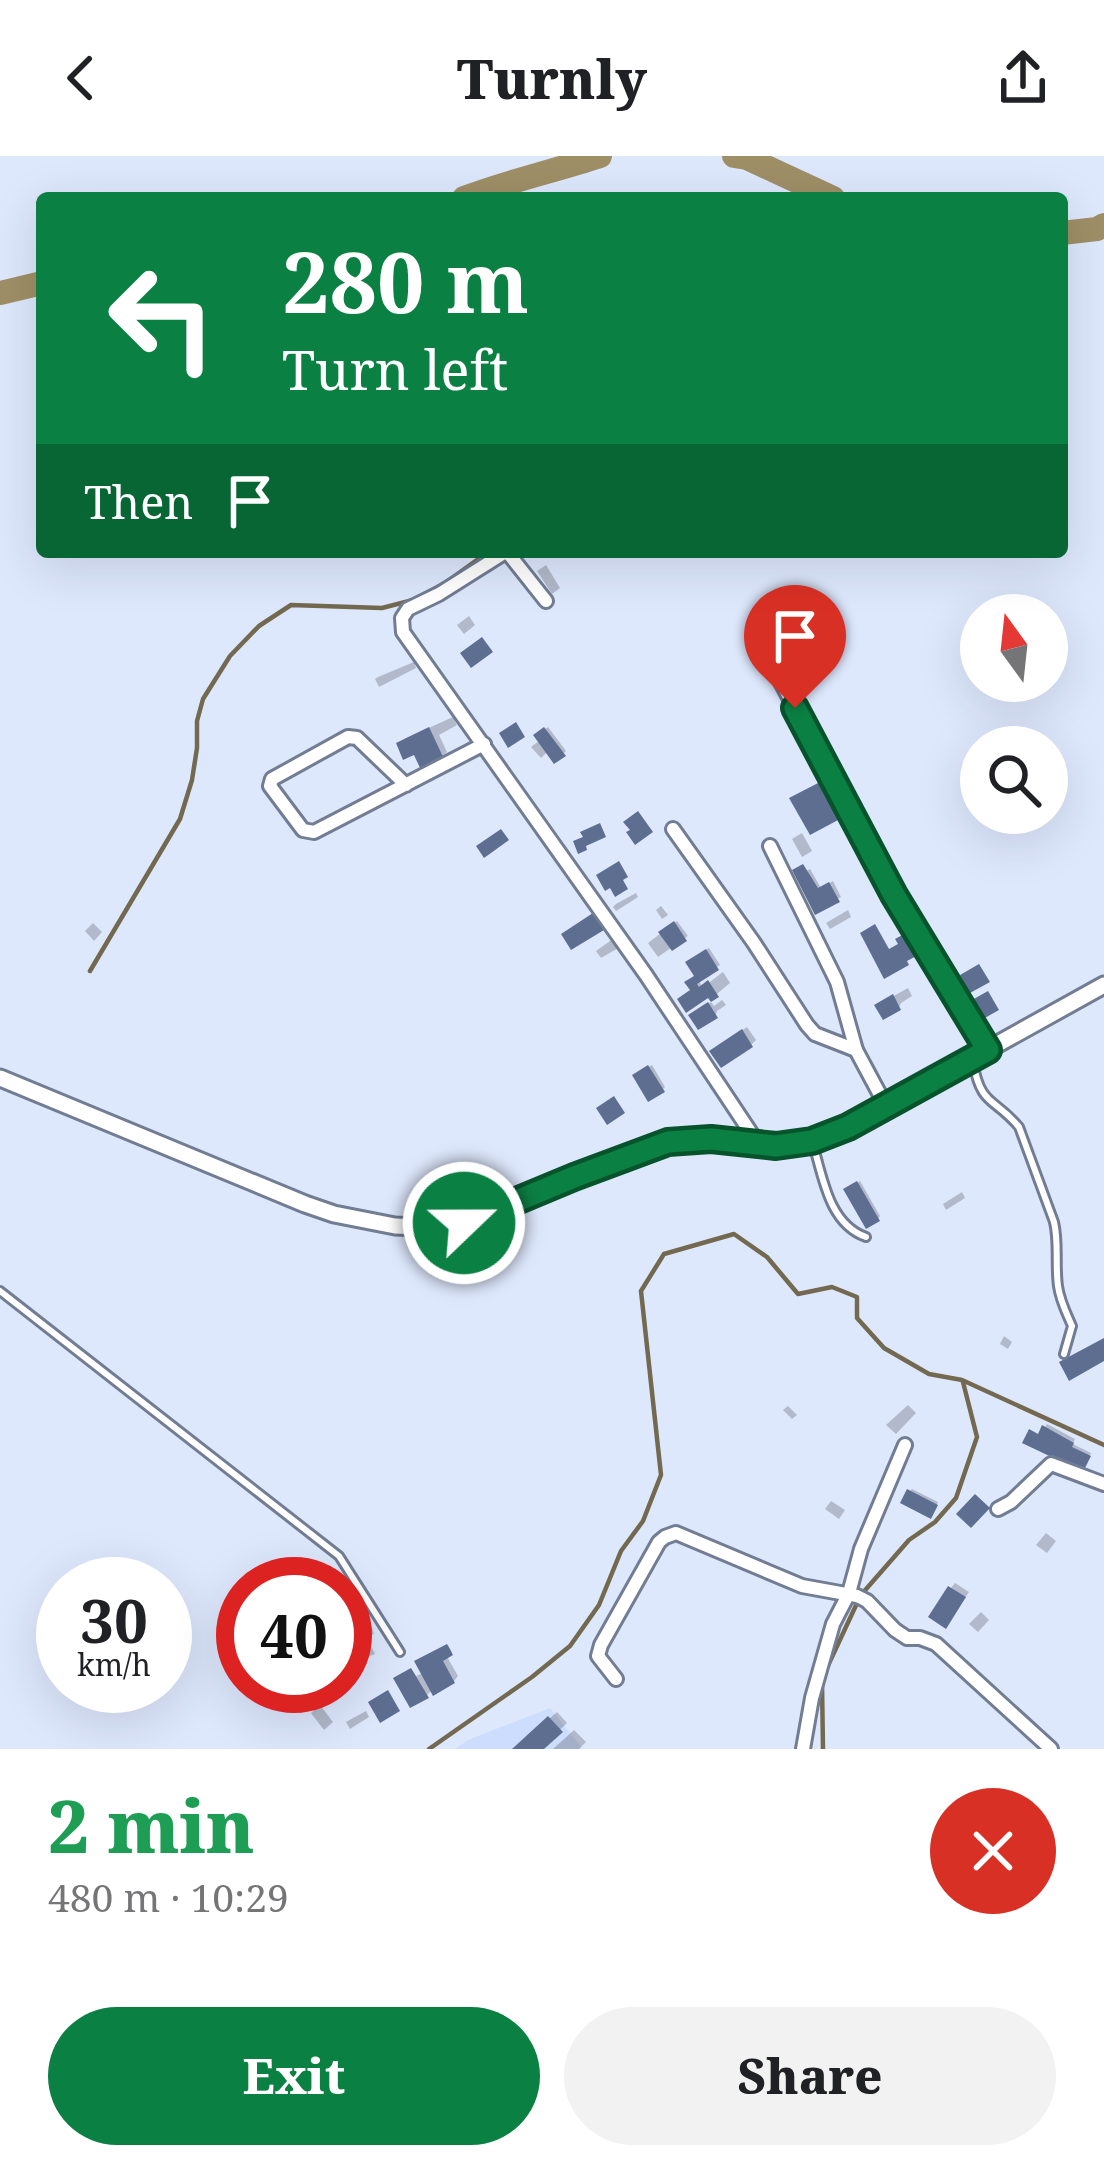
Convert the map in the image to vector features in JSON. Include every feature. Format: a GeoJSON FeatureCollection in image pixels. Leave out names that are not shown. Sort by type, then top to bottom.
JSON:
{"type":"FeatureCollection","features":[{"type":"Feature","properties":{"kind":"street"},"geometry":{"type":"LineString","coordinates":[[496,558],[408,609],[402,618],[403,632],[759,1145]]}},
{"type":"Feature","properties":{"kind":"street"},"geometry":{"type":"LineString","coordinates":[[512,558],[546,601]]}},
{"type":"Feature","properties":{"kind":"street"},"geometry":{"type":"LineString","coordinates":[[755,633],[894,895],[988,1050]]}},
{"type":"Feature","properties":{"kind":"street"},"geometry":{"type":"LineString","coordinates":[[406,784],[358,738],[348,737],[272,779],[270,786],[310,833],[406,784],[484,744]]}},
{"type":"Feature","properties":{"kind":"street"},"geometry":{"type":"LineString","coordinates":[[673,829],[807,1025],[822,1038],[856,1050]]}},
{"type":"Feature","properties":{"kind":"street"},"geometry":{"type":"LineString","coordinates":[[770,846],[837,982],[856,1050],[886,1106]]}},
{"type":"Feature","properties":{"kind":"street"},"geometry":{"type":"LineString","coordinates":[[0,1078],[305,1204],[365,1221],[442,1228],[483,1217],[668,1142],[711,1139],[759,1145],[812,1141],[848,1127],[1104,985]]}},
{"type":"Feature","properties":{"kind":"street"},"geometry":{"type":"LineString","coordinates":[[803,1749],[832,1624],[904,1445]]}},
{"type":"Feature","properties":{"kind":"street"},"geometry":{"type":"LineString","coordinates":[[998,1509],[1051,1464],[1104,1484]]}},
{"type":"Feature","properties":{"kind":"street"},"geometry":{"type":"LineString","coordinates":[[616,1678],[598,1653],[659,1542],[670,1534],[802,1586],[867,1601],[907,1638],[936,1644],[1051,1749]]}},
{"type":"Feature","properties":{"kind":"lane"},"geometry":{"type":"LineString","coordinates":[[972,1059],[982,1094],[1019,1127],[1056,1228],[1058,1285],[1072,1326],[1064,1354]]}},
{"type":"Feature","properties":{"kind":"lane"},"geometry":{"type":"LineString","coordinates":[[812,1141],[836,1212],[852,1232],[866,1238]]}},
{"type":"Feature","properties":{"kind":"lane"},"geometry":{"type":"LineString","coordinates":[[0,1292],[338,1556],[400,1652]]}},
{"type":"Feature","properties":{"kind":"shaded area"},"geometry":{"type":"Polygon","coordinates":[[[550,1708],[583,1749],[455,1749],[468,1740],[550,1708]]]}},
{"type":"Feature","properties":{"kind":"building"},"geometry":{"type":"Polygon","coordinates":[[[482,637],[493,652],[471,668],[460,653],[482,637]]]}},
{"type":"Feature","properties":{"kind":"building"},"geometry":{"type":"Polygon","coordinates":[[[516,722],[525,737],[508,748],[499,733],[516,722]]]}},
{"type":"Feature","properties":{"kind":"building"},"geometry":{"type":"Polygon","coordinates":[[[429,727],[444,759],[421,770],[414,755],[403,760],[396,743],[429,727]]]}},
{"type":"Feature","properties":{"kind":"building"},"geometry":{"type":"Polygon","coordinates":[[[544,727],[566,756],[554,764],[533,735],[544,727]]]}},
{"type":"Feature","properties":{"kind":"building"},"geometry":{"type":"Polygon","coordinates":[[[822,781],[840,819],[810,835],[789,798],[822,781]]]}},
{"type":"Feature","properties":{"kind":"building"},"geometry":{"type":"Polygon","coordinates":[[[638,811],[653,832],[635,845],[623,822],[638,811]]]}},
{"type":"Feature","properties":{"kind":"building"},"geometry":{"type":"Polygon","coordinates":[[[600,823],[606,837],[578,854],[573,841],[583,837],[580,832],[600,823]]]}},
{"type":"Feature","properties":{"kind":"building"},"geometry":{"type":"Polygon","coordinates":[[[501,829],[509,840],[484,858],[476,846],[501,829]]]}},
{"type":"Feature","properties":{"kind":"building"},"geometry":{"type":"Polygon","coordinates":[[[619,861],[628,877],[623,880],[628,889],[615,897],[610,888],[605,891],[596,875],[619,861]]]}},
{"type":"Feature","properties":{"kind":"building"},"geometry":{"type":"Polygon","coordinates":[[[803,864],[818,888],[829,882],[840,902],[815,915],[792,870],[803,864]]]}},
{"type":"Feature","properties":{"kind":"building"},"geometry":{"type":"Polygon","coordinates":[[[593,913],[604,930],[571,950],[561,934],[593,913]]]}},
{"type":"Feature","properties":{"kind":"building"},"geometry":{"type":"Polygon","coordinates":[[[674,921],[687,941],[672,951],[658,932],[674,921]]]}},
{"type":"Feature","properties":{"kind":"building"},"geometry":{"type":"Polygon","coordinates":[[[875,924],[889,949],[898,944],[895,939],[910,931],[922,953],[884,979],[860,933],[875,924]]]}},
{"type":"Feature","properties":{"kind":"building"},"geometry":{"type":"Polygon","coordinates":[[[706,949],[719,970],[697,984],[708,980],[719,997],[711,1002],[708,998],[686,1013],[677,999],[690,990],[684,982],[694,976],[685,962],[706,949]]]}},
{"type":"Feature","properties":{"kind":"building"},"geometry":{"type":"Polygon","coordinates":[[[979,964],[990,982],[970,993],[960,975],[979,964]]]}},
{"type":"Feature","properties":{"kind":"building"},"geometry":{"type":"Polygon","coordinates":[[[988,991],[999,1010],[983,1019],[972,1000],[988,991]]]}},
{"type":"Feature","properties":{"kind":"building"},"geometry":{"type":"Polygon","coordinates":[[[893,994],[901,1010],[883,1020],[874,1005],[893,994]]]}},
{"type":"Feature","properties":{"kind":"building"},"geometry":{"type":"Polygon","coordinates":[[[708,1002],[718,1018],[698,1030],[688,1015],[708,1002]]]}},
{"type":"Feature","properties":{"kind":"building"},"geometry":{"type":"Polygon","coordinates":[[[742,1029],[753,1047],[721,1068],[709,1051],[742,1029]]]}},
{"type":"Feature","properties":{"kind":"building"},"geometry":{"type":"Polygon","coordinates":[[[648,1065],[665,1092],[648,1102],[632,1075],[648,1065]]]}},
{"type":"Feature","properties":{"kind":"building"},"geometry":{"type":"Polygon","coordinates":[[[614,1096],[625,1113],[607,1125],[596,1108],[614,1096]]]}},
{"type":"Feature","properties":{"kind":"building"},"geometry":{"type":"Polygon","coordinates":[[[857,1181],[880,1221],[866,1229],[843,1189],[857,1181]]]}},
{"type":"Feature","properties":{"kind":"building"},"geometry":{"type":"Polygon","coordinates":[[[1104,1338],[1104,1361],[1069,1381],[1059,1362],[1104,1338]]]}},
{"type":"Feature","properties":{"kind":"building"},"geometry":{"type":"Polygon","coordinates":[[[1042,1425],[1091,1456],[1083,1472],[1022,1443],[1029,1429],[1038,1434],[1042,1425]]]}},
{"type":"Feature","properties":{"kind":"building"},"geometry":{"type":"Polygon","coordinates":[[[907,1489],[938,1505],[931,1519],[900,1503],[907,1489]]]}},
{"type":"Feature","properties":{"kind":"building"},"geometry":{"type":"Polygon","coordinates":[[[975,1494],[990,1508],[971,1528],[956,1514],[975,1494]]]}},
{"type":"Feature","properties":{"kind":"building"},"geometry":{"type":"Polygon","coordinates":[[[948,1586],[966,1597],[946,1629],[928,1617],[948,1586]]]}},
{"type":"Feature","properties":{"kind":"building"},"geometry":{"type":"Polygon","coordinates":[[[447,1644],[453,1655],[443,1661],[455,1683],[433,1696],[414,1661],[447,1644]]]}},
{"type":"Feature","properties":{"kind":"building"},"geometry":{"type":"Polygon","coordinates":[[[411,1668],[429,1698],[410,1708],[393,1678],[411,1668]]]}},
{"type":"Feature","properties":{"kind":"building"},"geometry":{"type":"Polygon","coordinates":[[[388,1690],[400,1711],[380,1723],[372,1700],[388,1690]]]}},
{"type":"Feature","properties":{"kind":"building"},"geometry":{"type":"Polygon","coordinates":[[[548,1716],[563,1732],[544,1749],[512,1749],[548,1716]]]}},
{"type":"Feature","properties":{"kind":"waterway"},"geometry":{"type":"LineString","coordinates":[[481,192],[600,156]]}},
{"type":"Feature","properties":{"kind":"waterway"},"geometry":{"type":"LineString","coordinates":[[734,156],[820,192]]}},
{"type":"Feature","properties":{"kind":"waterway"},"geometry":{"type":"LineString","coordinates":[[1068,232],[1104,225]]}},
{"type":"Feature","properties":{"kind":"waterway"},"geometry":{"type":"LineString","coordinates":[[0,293],[36,284]]}},
{"type":"Feature","properties":{"kind":"waterway"},"geometry":{"type":"LineString","coordinates":[[90,971],[180,819],[192,780],[203,699],[230,656],[259,626],[291,605],[382,608],[413,600],[480,558]]}},
{"type":"Feature","properties":{"kind":"waterway"},"geometry":{"type":"LineString","coordinates":[[429,1749],[570,1646],[599,1605],[621,1551],[643,1521],[661,1475],[641,1291],[664,1254],[734,1234],[767,1257],[798,1294],[832,1287],[857,1297],[857,1318],[884,1348],[929,1374],[962,1380],[1104,1445]]}},
{"type":"Feature","properties":{"kind":"waterway"},"geometry":{"type":"LineString","coordinates":[[860,1596],[909,1540],[935,1522],[956,1498],[977,1437],[963,1382]]}},
{"type":"Feature","properties":{"kind":"waterway"},"geometry":{"type":"LineString","coordinates":[[825,1672],[858,1601]]}},
{"type":"Feature","properties":{"kind":"waterway"},"geometry":{"type":"LineString","coordinates":[[822,1683],[823,1749]]}},
{"type":"Feature","properties":{"kind":"route"},"geometry":{"type":"LineString","coordinates":[[464,1223],[668,1142],[711,1139],[776,1146],[812,1141],[848,1127],[988,1050],[894,895],[795,708]]}}]}
